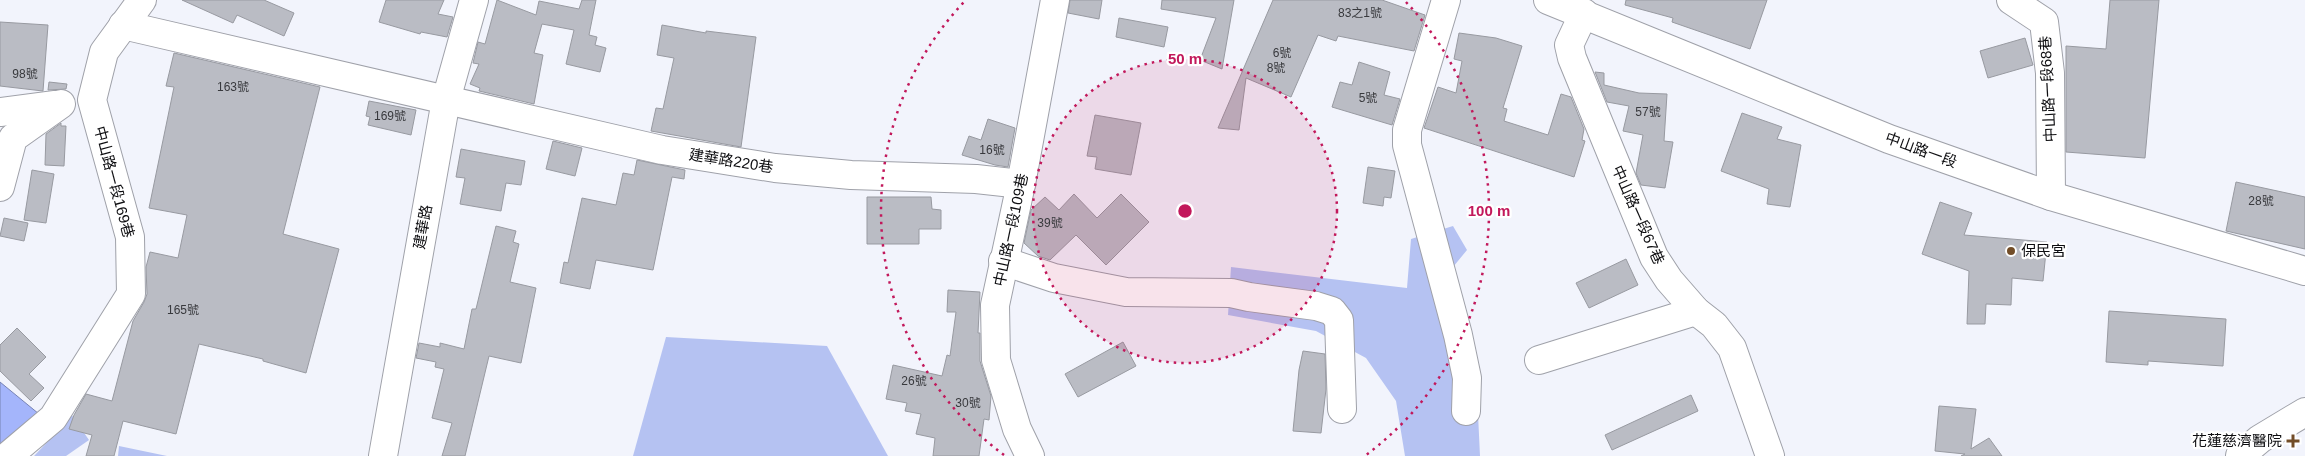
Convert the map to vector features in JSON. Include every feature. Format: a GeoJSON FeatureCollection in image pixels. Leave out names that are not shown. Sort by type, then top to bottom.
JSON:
{"type":"FeatureCollection","features":[{"type":"Feature","properties":{"kind":"street","name":"中山路一段169巷"},"geometry":{"type":"LineString","coordinates":[[8,456],[53,418],[131,294],[130,237],[92,100],[104,52],[142,0]]}},
{"type":"Feature","properties":{"kind":"street","name":"建華路"},"geometry":{"type":"LineString","coordinates":[[383,456],[446,100],[474,0]]}},
{"type":"Feature","properties":{"kind":"street","name":"中山路一段109巷"},"geometry":{"type":"LineString","coordinates":[[1030,456],[1017,429],[996,360],[995,305],[1021,184],[1055,0]]}},
{"type":"Feature","properties":{"kind":"street"},"geometry":{"type":"LineString","coordinates":[[1446,0],[1408,130],[1407,145],[1458,335],[1467,378],[1466,410]]}},
{"type":"Feature","properties":{"kind":"street","name":"中山路一段"},"geometry":{"type":"LineString","coordinates":[[1548,0],[1584,13],[1889,139],[2051,196],[2305,271]]}},
{"type":"Feature","properties":{"kind":"street","name":"中山路一段68巷"},"geometry":{"type":"LineString","coordinates":[[2011,0],[2044,22],[2050,73],[2051,196]]}},
{"type":"Feature","properties":{"kind":"street","name":"中山路一段67巷"},"geometry":{"type":"LineString","coordinates":[[1584,13],[1568,45],[1654,257],[1669,280],[1696,311],[1714,325],[1732,348],[1770,456]]}},
{"type":"Feature","properties":{"kind":"street","name":"建華路220巷"},"geometry":{"type":"LineString","coordinates":[[123,25],[662,150],[775,168],[851,175],[976,179],[1021,184]]}},
{"type":"Feature","properties":{"kind":"street"},"geometry":{"type":"LineString","coordinates":[[0,112],[92,100]]}},
{"type":"Feature","properties":{"kind":"street"},"geometry":{"type":"LineString","coordinates":[[0,187],[13,138],[61,104]]}},
{"type":"Feature","properties":{"kind":"street"},"geometry":{"type":"LineString","coordinates":[[1004,261],[1054,278],[1126,292],[1231,293],[1316,306],[1332,311],[1339,320],[1342,409]]}},
{"type":"Feature","properties":{"kind":"street"},"geometry":{"type":"LineString","coordinates":[[1539,360],[1696,311]]}},
{"type":"Feature","properties":{"kind":"street"},"geometry":{"type":"LineString","coordinates":[[2240,456],[2260,440],[2305,412]]}},
{"type":"Feature","properties":{"kind":"shaded area"},"geometry":{"type":"Polygon","coordinates":[[[1453,226],[1467,250],[1444,278],[1477,393],[1480,456],[1405,456],[1396,401],[1366,358],[1316,331],[1228,315],[1231,267],[1407,288],[1411,239],[1453,226]]]}},
{"type":"Feature","properties":{"kind":"shaded area"},"geometry":{"type":"Polygon","coordinates":[[[666,337],[827,346],[888,456],[633,456],[666,337]]]}},
{"type":"Feature","properties":{"kind":"shaded area"},"geometry":{"type":"Polygon","coordinates":[[[0,382],[39,414],[0,447],[0,382]]]}},
{"type":"Feature","properties":{"kind":"shaded area"},"geometry":{"type":"Polygon","coordinates":[[[69,411],[89,440],[66,456],[34,456],[59,430],[69,411]]]}},
{"type":"Feature","properties":{"kind":"shaded area"},"geometry":{"type":"Polygon","coordinates":[[[119,446],[167,456],[118,456],[119,446]]]}},
{"type":"Feature","properties":{"kind":"building"},"geometry":{"type":"Polygon","coordinates":[[[182,0],[264,0],[294,13],[284,36],[237,15],[233,23],[182,0]]]}},
{"type":"Feature","properties":{"kind":"building"},"geometry":{"type":"Polygon","coordinates":[[[386,0],[444,0],[438,14],[453,17],[447,37],[421,32],[420,34],[379,22],[386,0]]]}},
{"type":"Feature","properties":{"kind":"building"},"geometry":{"type":"Polygon","coordinates":[[[497,0],[536,15],[539,1],[579,9],[582,0],[596,0],[589,35],[597,37],[595,45],[606,48],[600,72],[566,64],[574,30],[542,24],[534,53],[543,55],[534,104],[479,91],[480,88],[470,84],[479,64],[473,63],[478,42],[485,44],[497,0]]]}},
{"type":"Feature","properties":{"kind":"building"},"geometry":{"type":"Polygon","coordinates":[[[1070,0],[1102,0],[1099,19],[1068,13],[1070,0]]]}},
{"type":"Feature","properties":{"kind":"building"},"geometry":{"type":"Polygon","coordinates":[[[1162,0],[1234,0],[1222,69],[1200,60],[1216,18],[1161,9],[1162,0]]]}},
{"type":"Feature","properties":{"kind":"building"},"geometry":{"type":"Polygon","coordinates":[[[1273,0],[1382,0],[1425,15],[1414,51],[1338,36],[1336,41],[1318,35],[1291,97],[1246,78],[1239,130],[1218,128],[1273,0]]]}},
{"type":"Feature","properties":{"kind":"building"},"geometry":{"type":"Polygon","coordinates":[[[1626,0],[1767,0],[1750,49],[1672,22],[1673,18],[1625,5],[1626,0]]]}},
{"type":"Feature","properties":{"kind":"building"},"geometry":{"type":"Polygon","coordinates":[[[2110,0],[2159,0],[2145,158],[2066,152],[2066,46],[2106,49],[2110,0]]]}},
{"type":"Feature","properties":{"kind":"building"},"geometry":{"type":"Polygon","coordinates":[[[1119,18],[1168,27],[1164,47],[1116,37],[1119,18]]]}},
{"type":"Feature","properties":{"kind":"building"},"geometry":{"type":"Polygon","coordinates":[[[0,22],[48,25],[43,91],[0,86],[0,22]]]}},
{"type":"Feature","properties":{"kind":"building"},"geometry":{"type":"Polygon","coordinates":[[[662,25],[706,33],[706,31],[756,37],[741,147],[651,131],[656,108],[663,109],[674,58],[657,55],[662,25]]]}},
{"type":"Feature","properties":{"kind":"building"},"geometry":{"type":"Polygon","coordinates":[[[1459,33],[1496,38],[1522,46],[1503,108],[1507,109],[1504,121],[1548,135],[1561,94],[1571,97],[1584,129],[1582,140],[1585,141],[1574,177],[1424,128],[1438,87],[1456,93],[1462,61],[1454,59],[1459,33]]]}},
{"type":"Feature","properties":{"kind":"building"},"geometry":{"type":"Polygon","coordinates":[[[2025,38],[2033,65],[1988,78],[1980,51],[2025,38]]]}},
{"type":"Feature","properties":{"kind":"building"},"geometry":{"type":"Polygon","coordinates":[[[174,53],[320,87],[283,234],[339,249],[306,373],[263,361],[263,359],[199,344],[176,434],[123,421],[114,456],[86,456],[92,435],[69,429],[74,415],[86,394],[112,401],[133,321],[147,294],[146,267],[150,252],[178,258],[187,215],[149,208],[174,87],[166,86],[174,53]]]}},
{"type":"Feature","properties":{"kind":"building"},"geometry":{"type":"Polygon","coordinates":[[[1359,62],[1390,72],[1384,95],[1400,99],[1392,125],[1332,107],[1340,82],[1352,85],[1359,62]]]}},
{"type":"Feature","properties":{"kind":"building"},"geometry":{"type":"Polygon","coordinates":[[[1595,72],[1604,73],[1604,85],[1639,93],[1667,94],[1664,141],[1673,142],[1665,188],[1641,185],[1636,173],[1643,135],[1623,131],[1629,106],[1607,102],[1595,72]]]}},
{"type":"Feature","properties":{"kind":"building"},"geometry":{"type":"Polygon","coordinates":[[[49,82],[67,84],[66,89],[48,90],[49,82]]]}},
{"type":"Feature","properties":{"kind":"building"},"geometry":{"type":"Polygon","coordinates":[[[369,101],[416,110],[411,135],[368,125],[370,117],[366,116],[369,101]]]}},
{"type":"Feature","properties":{"kind":"building"},"geometry":{"type":"Polygon","coordinates":[[[1742,113],[1782,127],[1777,139],[1801,145],[1790,207],[1767,204],[1769,189],[1721,171],[1742,113]]]}},
{"type":"Feature","properties":{"kind":"building"},"geometry":{"type":"Polygon","coordinates":[[[1095,115],[1141,123],[1131,175],[1095,169],[1097,157],[1087,156],[1095,115]]]}},
{"type":"Feature","properties":{"kind":"building"},"geometry":{"type":"Polygon","coordinates":[[[988,119],[1015,128],[1008,167],[962,155],[969,136],[981,140],[988,119]]]}},
{"type":"Feature","properties":{"kind":"building"},"geometry":{"type":"Polygon","coordinates":[[[61,123],[61,126],[66,126],[64,166],[45,165],[46,134],[61,123]]]}},
{"type":"Feature","properties":{"kind":"building"},"geometry":{"type":"Polygon","coordinates":[[[553,141],[582,148],[575,176],[546,169],[553,141]]]}},
{"type":"Feature","properties":{"kind":"building"},"geometry":{"type":"Polygon","coordinates":[[[461,149],[525,161],[521,185],[506,183],[501,211],[460,204],[465,178],[456,177],[461,149]]]}},
{"type":"Feature","properties":{"kind":"building"},"geometry":{"type":"Polygon","coordinates":[[[637,160],[685,170],[684,179],[672,177],[653,270],[596,260],[590,289],[560,283],[564,262],[568,263],[582,198],[616,205],[623,173],[634,175],[637,160]]]}},
{"type":"Feature","properties":{"kind":"building"},"geometry":{"type":"Polygon","coordinates":[[[1368,167],[1395,171],[1391,198],[1384,197],[1383,206],[1363,203],[1368,167]]]}},
{"type":"Feature","properties":{"kind":"building"},"geometry":{"type":"Polygon","coordinates":[[[32,170],[54,174],[46,223],[24,220],[32,170]]]}},
{"type":"Feature","properties":{"kind":"building"},"geometry":{"type":"Polygon","coordinates":[[[2236,182],[2305,197],[2305,249],[2226,231],[2236,182]]]}},
{"type":"Feature","properties":{"kind":"building"},"geometry":{"type":"Polygon","coordinates":[[[1074,194],[1097,218],[1121,194],[1149,222],[1106,265],[1076,235],[1050,260],[1038,256],[1024,243],[1031,210],[1045,197],[1059,210],[1074,194]]]}},
{"type":"Feature","properties":{"kind":"building"},"geometry":{"type":"Polygon","coordinates":[[[867,197],[931,197],[932,209],[941,210],[941,229],[919,229],[919,244],[867,244],[867,197]]]}},
{"type":"Feature","properties":{"kind":"building"},"geometry":{"type":"Polygon","coordinates":[[[1940,202],[1972,213],[1964,235],[2047,242],[2043,281],[2012,278],[2011,305],[1986,304],[1985,324],[1967,324],[1969,271],[1922,254],[1940,202]]]}},
{"type":"Feature","properties":{"kind":"building"},"geometry":{"type":"Polygon","coordinates":[[[4,218],[28,223],[24,241],[0,236],[4,218]]]}},
{"type":"Feature","properties":{"kind":"building"},"geometry":{"type":"Polygon","coordinates":[[[496,226],[516,231],[513,242],[519,244],[510,282],[536,288],[521,363],[489,356],[465,456],[442,456],[452,423],[432,418],[444,369],[435,367],[436,362],[416,358],[419,343],[440,347],[440,343],[464,349],[472,309],[476,309],[496,226]]]}},
{"type":"Feature","properties":{"kind":"building"},"geometry":{"type":"Polygon","coordinates":[[[1626,259],[1638,285],[1589,308],[1576,283],[1626,259]]]}},
{"type":"Feature","properties":{"kind":"building"},"geometry":{"type":"Polygon","coordinates":[[[948,290],[980,292],[978,333],[980,333],[980,361],[991,396],[989,420],[984,419],[979,456],[933,456],[935,438],[916,434],[921,414],[905,411],[907,403],[886,399],[893,365],[942,376],[947,355],[950,356],[956,312],[947,312],[948,290]]]}},
{"type":"Feature","properties":{"kind":"building"},"geometry":{"type":"Polygon","coordinates":[[[2109,311],[2226,319],[2223,366],[2148,361],[2148,365],[2106,362],[2109,311]]]}},
{"type":"Feature","properties":{"kind":"building"},"geometry":{"type":"Polygon","coordinates":[[[17,328],[46,357],[29,374],[44,388],[31,401],[0,371],[0,345],[17,328]]]}},
{"type":"Feature","properties":{"kind":"building"},"geometry":{"type":"Polygon","coordinates":[[[1123,342],[1136,366],[1078,397],[1065,374],[1123,342]]]}},
{"type":"Feature","properties":{"kind":"building"},"geometry":{"type":"Polygon","coordinates":[[[1303,351],[1325,354],[1326,389],[1321,433],[1293,431],[1299,370],[1303,351]]]}},
{"type":"Feature","properties":{"kind":"building"},"geometry":{"type":"Polygon","coordinates":[[[1691,395],[1698,411],[1612,450],[1605,435],[1691,395]]]}},
{"type":"Feature","properties":{"kind":"building"},"geometry":{"type":"Polygon","coordinates":[[[1939,406],[1976,409],[1971,449],[1989,438],[2002,456],[1961,456],[1965,454],[1935,451],[1939,406]]]}},
{"type":"Feature","properties":{"kind":"place","name":"保民宮"},"geometry":{"type":"Point","coordinates":[2011,251]}},
{"type":"Feature","properties":{"kind":"place","name":"花蓮慈濟醫院"},"geometry":{"type":"Point","coordinates":[2293,441]}}]}
